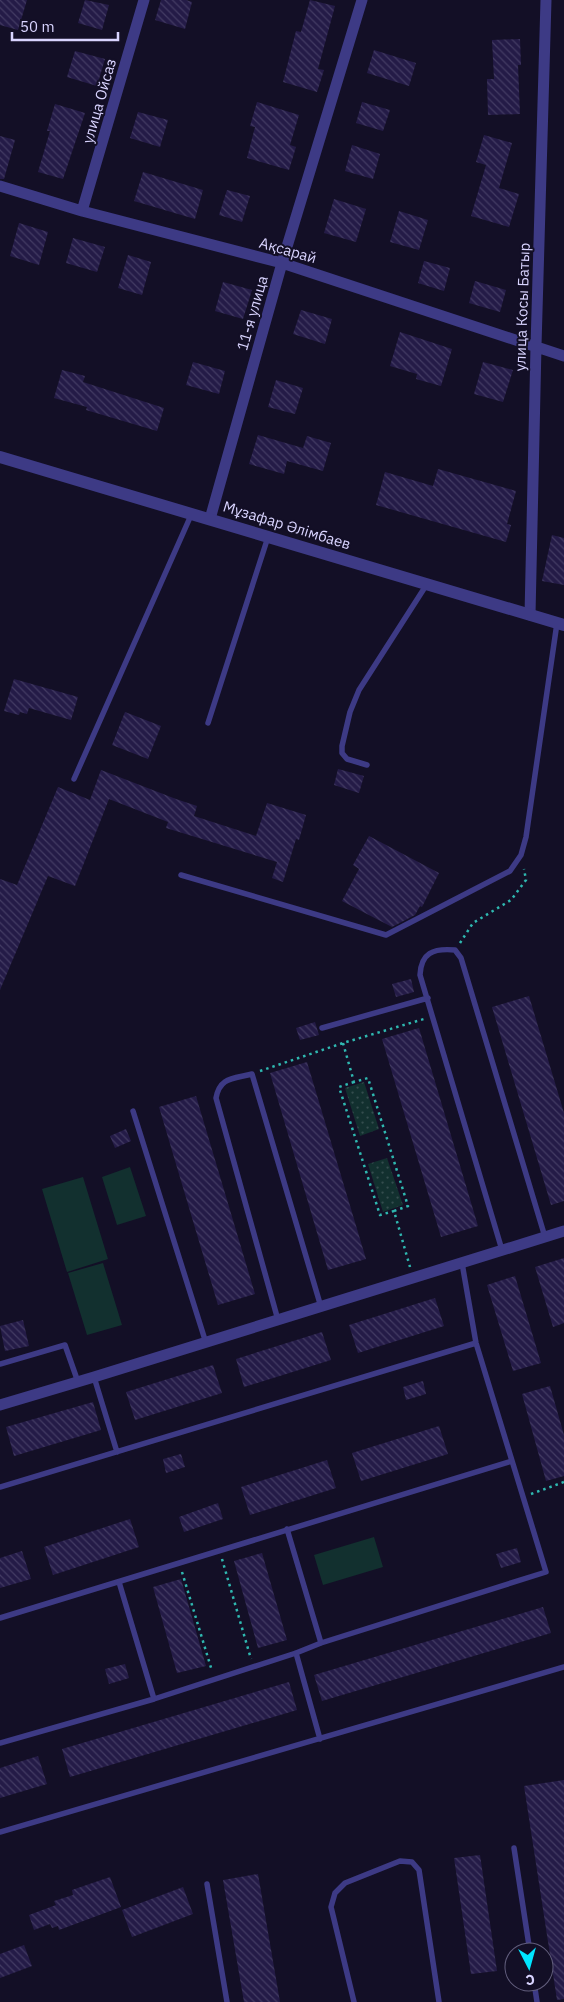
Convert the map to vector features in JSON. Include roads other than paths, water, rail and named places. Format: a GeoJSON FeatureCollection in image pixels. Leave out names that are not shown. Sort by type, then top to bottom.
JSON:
{"type":"FeatureCollection","features":[{"type":"Feature","properties":{"kind":"street","name":"улица Ойсаз"},"geometry":{"type":"LineString","coordinates":[[82,211],[144,0]]}},
{"type":"Feature","properties":{"kind":"street","name":"11-я улица"},"geometry":{"type":"LineString","coordinates":[[210,519],[282,263],[362,0]]}},
{"type":"Feature","properties":{"kind":"street","name":"улица Косы Батыр"},"geometry":{"type":"LineString","coordinates":[[530,615],[546,0]]}},
{"type":"Feature","properties":{"kind":"street","name":"Ақсарай"},"geometry":{"type":"LineString","coordinates":[[0,186],[82,211],[282,263],[564,356]]}},
{"type":"Feature","properties":{"kind":"street","name":"Мұзафар Әлімбаев"},"geometry":{"type":"LineString","coordinates":[[0,457],[560,624]]}},
{"type":"Feature","properties":{"kind":"street"},"geometry":{"type":"LineString","coordinates":[[0,1405],[564,1231]]}},
{"type":"Feature","properties":{"kind":"lane"},"geometry":{"type":"LineString","coordinates":[[74,778],[192,513]]}},
{"type":"Feature","properties":{"kind":"lane"},"geometry":{"type":"LineString","coordinates":[[208,723],[268,536]]}},
{"type":"Feature","properties":{"kind":"lane"},"geometry":{"type":"LineString","coordinates":[[367,765],[347,759],[342,753],[350,712],[360,690],[428,584]]}},
{"type":"Feature","properties":{"kind":"lane"},"geometry":{"type":"LineString","coordinates":[[181,875],[386,935],[510,871],[521,855],[526,837],[560,624]]}},
{"type":"Feature","properties":{"kind":"lane"},"geometry":{"type":"LineString","coordinates":[[502,1250],[420,975],[421,963],[428,954],[444,949],[455,950],[461,958],[545,1237]]}},
{"type":"Feature","properties":{"kind":"lane"},"geometry":{"type":"LineString","coordinates":[[322,1028],[428,998]]}},
{"type":"Feature","properties":{"kind":"lane"},"geometry":{"type":"LineString","coordinates":[[278,1320],[216,1098],[218,1088],[224,1081],[252,1074],[321,1307]]}},
{"type":"Feature","properties":{"kind":"lane"},"geometry":{"type":"LineString","coordinates":[[133,1111],[206,1342]]}},
{"type":"Feature","properties":{"kind":"lane"},"geometry":{"type":"LineString","coordinates":[[0,1743],[154,1699],[546,1572],[476,1343],[462,1263]]}},
{"type":"Feature","properties":{"kind":"lane"},"geometry":{"type":"LineString","coordinates":[[0,1486],[476,1343]]}},
{"type":"Feature","properties":{"kind":"lane"},"geometry":{"type":"LineString","coordinates":[[0,1364],[65,1345],[78,1382]]}},
{"type":"Feature","properties":{"kind":"lane"},"geometry":{"type":"LineString","coordinates":[[94,1377],[117,1452]]}},
{"type":"Feature","properties":{"kind":"lane"},"geometry":{"type":"LineString","coordinates":[[0,1618],[512,1461]]}},
{"type":"Feature","properties":{"kind":"lane"},"geometry":{"type":"LineString","coordinates":[[287,1529],[321,1644]]}},
{"type":"Feature","properties":{"kind":"lane"},"geometry":{"type":"LineString","coordinates":[[119,1582],[154,1699]]}},
{"type":"Feature","properties":{"kind":"lane"},"geometry":{"type":"LineString","coordinates":[[296,1653],[320,1739]]}},
{"type":"Feature","properties":{"kind":"lane"},"geometry":{"type":"LineString","coordinates":[[0,1832],[564,1667]]}},
{"type":"Feature","properties":{"kind":"lane"},"geometry":{"type":"LineString","coordinates":[[514,1848],[528,1942]]}},
{"type":"Feature","properties":{"kind":"lane"},"geometry":{"type":"LineString","coordinates":[[354,2002],[332,1907],[335,1893],[345,1883],[400,1861],[412,1862],[419,1870],[439,2002]]}},
{"type":"Feature","properties":{"kind":"lane"},"geometry":{"type":"LineString","coordinates":[[207,1884],[227,2002]]}}]}
